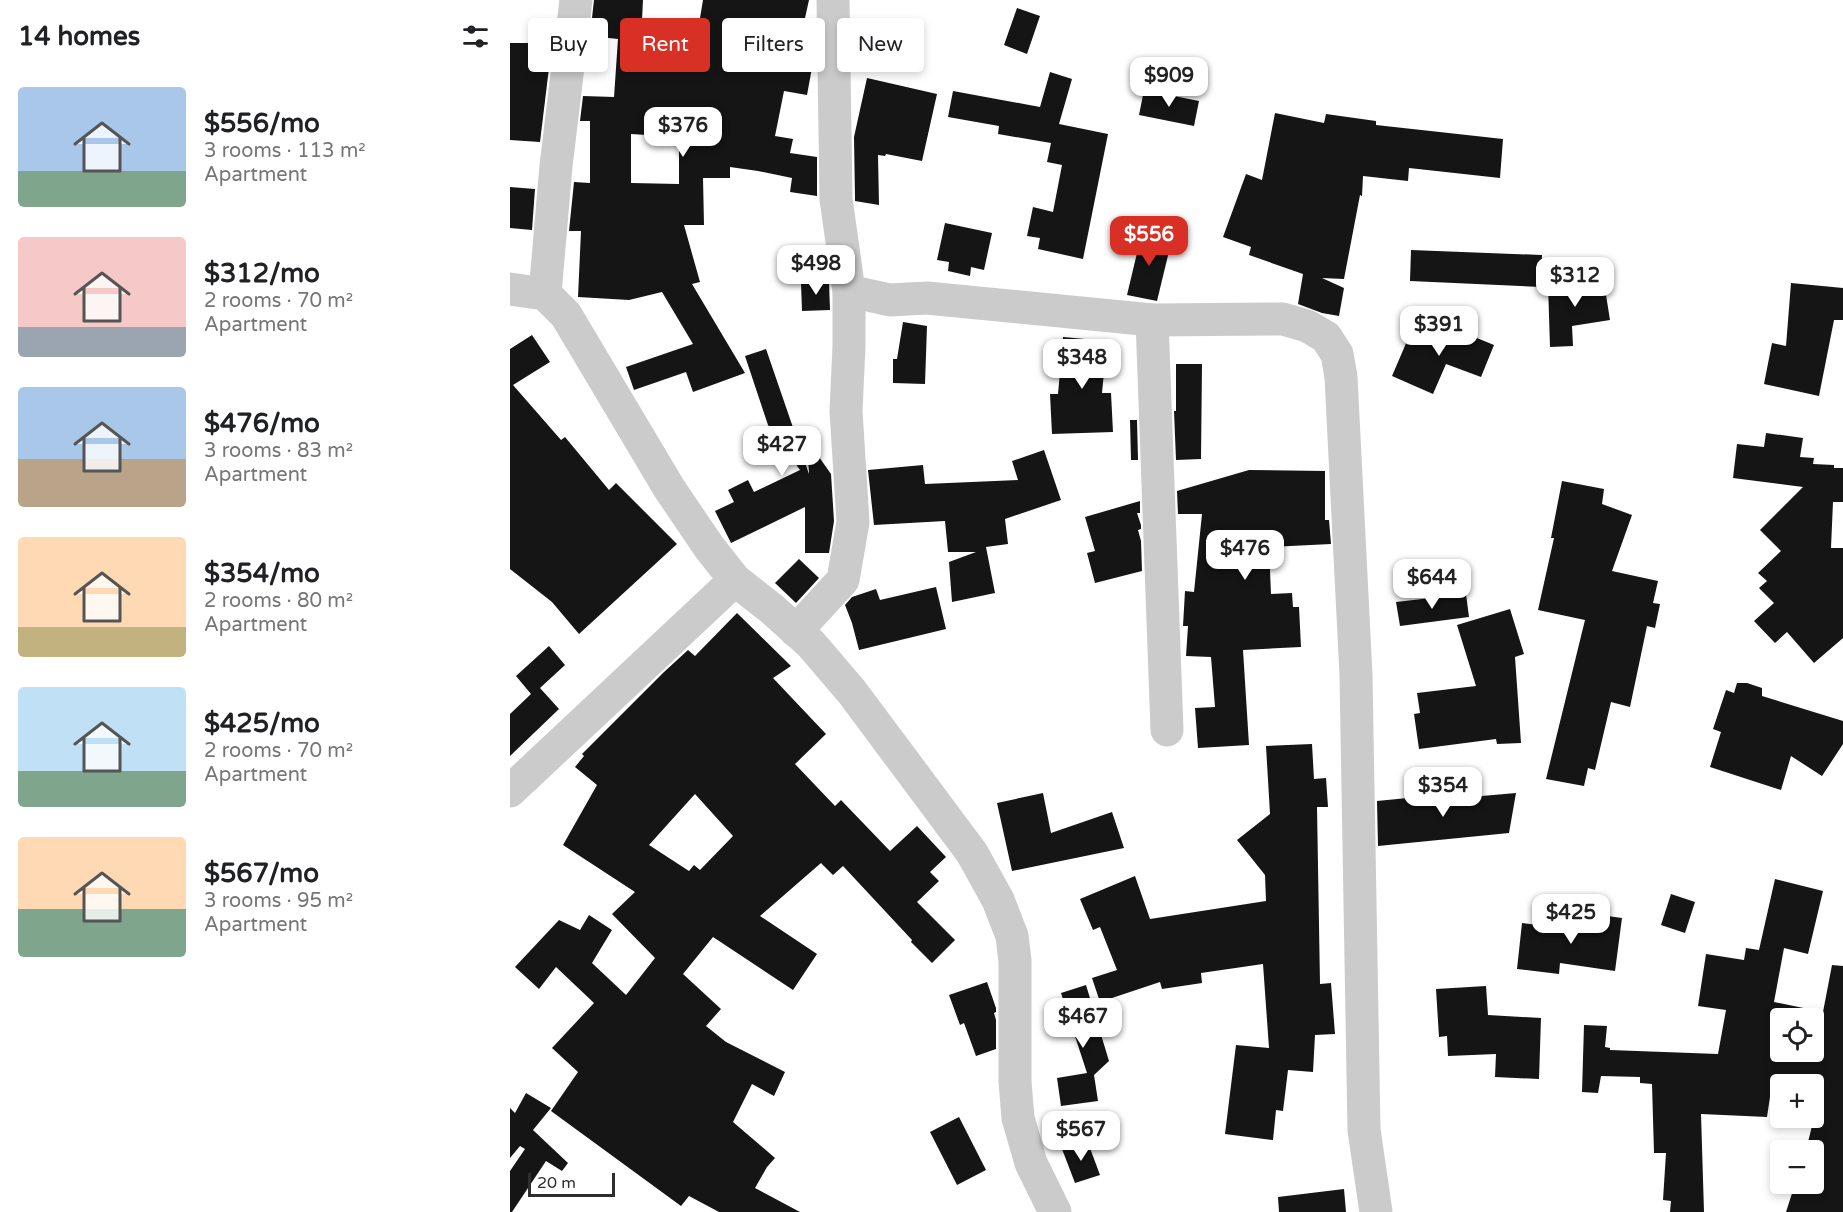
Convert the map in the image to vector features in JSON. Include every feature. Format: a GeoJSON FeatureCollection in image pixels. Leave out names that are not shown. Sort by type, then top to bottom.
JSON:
{"type":"FeatureCollection","features":[{"type":"Feature","properties":{"kind":"street"},"geometry":{"type":"LineString","coordinates":[[545,294],[555,166],[576,0]]}},
{"type":"Feature","properties":{"kind":"street"},"geometry":{"type":"LineString","coordinates":[[796,631],[843,580],[853,522],[846,411],[849,291],[836,199],[832,0]]}},
{"type":"Feature","properties":{"kind":"street"},"geometry":{"type":"LineString","coordinates":[[510,289],[545,294],[566,315],[669,488],[709,547],[735,580],[811,644],[859,701],[972,853],[998,900],[1012,936],[1015,961],[1015,1082],[1018,1118],[1030,1164],[1055,1212]]}},
{"type":"Feature","properties":{"kind":"street"},"geometry":{"type":"LineString","coordinates":[[849,291],[890,300],[927,298],[1152,320],[1283,319],[1307,326],[1326,337],[1337,354],[1341,377],[1356,675],[1364,1130],[1376,1212]]}},
{"type":"Feature","properties":{"kind":"street"},"geometry":{"type":"LineString","coordinates":[[1152,320],[1167,730]]}},
{"type":"Feature","properties":{"kind":"street"},"geometry":{"type":"LineString","coordinates":[[510,791],[735,580]]}},
{"type":"Feature","properties":{"kind":"building"},"geometry":{"type":"Polygon","coordinates":[[[594,0],[643,0],[642,18],[620,18],[620,72],[710,72],[710,18],[700,18],[703,0],[809,0],[805,18],[722,18],[722,72],[811,72],[807,95],[784,91],[775,136],[793,139],[790,153],[817,157],[817,196],[790,192],[792,178],[758,171],[730,167],[730,178],[703,178],[704,225],[684,225],[700,282],[692,284],[745,373],[693,392],[686,372],[634,390],[626,367],[693,344],[662,292],[629,300],[578,297],[581,231],[569,231],[574,182],[590,183],[590,121],[580,121],[583,96],[614,97],[618,39],[608,38],[608,18],[592,18],[594,0]],[[631,134],[631,183],[679,184],[679,137],[631,134]]]}},
{"type":"Feature","properties":{"kind":"building"},"geometry":{"type":"Polygon","coordinates":[[[1017,8],[1040,16],[1027,54],[1004,45],[1017,8]]]}},
{"type":"Feature","properties":{"kind":"building"},"geometry":{"type":"Polygon","coordinates":[[[510,43],[528,43],[528,72],[548,72],[540,142],[510,140],[510,43]]]}},
{"type":"Feature","properties":{"kind":"building"},"geometry":{"type":"Polygon","coordinates":[[[1050,72],[1072,79],[1059,124],[1108,134],[1083,259],[1038,249],[1040,238],[1027,236],[1033,207],[1053,212],[1062,165],[1047,162],[1051,143],[998,134],[999,126],[948,117],[953,91],[1040,107],[1050,72]]]}},
{"type":"Feature","properties":{"kind":"building"},"geometry":{"type":"Polygon","coordinates":[[[867,78],[937,94],[922,161],[886,154],[885,156],[878,155],[879,205],[855,201],[854,137],[867,78]]]}},
{"type":"Feature","properties":{"kind":"building"},"geometry":{"type":"Polygon","coordinates":[[[1144,90],[1199,101],[1194,126],[1139,115],[1144,90]]]}},
{"type":"Feature","properties":{"kind":"building"},"geometry":{"type":"Polygon","coordinates":[[[1275,113],[1324,123],[1326,114],[1376,121],[1376,125],[1503,139],[1500,178],[1409,168],[1408,181],[1363,176],[1362,196],[1360,195],[1344,279],[1322,278],[1344,288],[1339,316],[1322,313],[1298,304],[1303,274],[1249,255],[1251,247],[1223,237],[1246,174],[1262,180],[1275,113]]]}},
{"type":"Feature","properties":{"kind":"building"},"geometry":{"type":"Polygon","coordinates":[[[510,187],[535,189],[532,230],[510,228],[510,187]]]}},
{"type":"Feature","properties":{"kind":"building"},"geometry":{"type":"Polygon","coordinates":[[[945,223],[992,233],[984,270],[971,267],[970,276],[948,271],[949,262],[937,260],[945,223]]]}},
{"type":"Feature","properties":{"kind":"building"},"geometry":{"type":"Polygon","coordinates":[[[1142,232],[1172,239],[1157,301],[1127,295],[1142,232]]]}},
{"type":"Feature","properties":{"kind":"building"},"geometry":{"type":"Polygon","coordinates":[[[1411,250],[1542,255],[1541,287],[1410,281],[1411,250]]]}},
{"type":"Feature","properties":{"kind":"building"},"geometry":{"type":"Polygon","coordinates":[[[1603,276],[1610,320],[1572,326],[1573,346],[1550,347],[1548,284],[1603,276]]]}},
{"type":"Feature","properties":{"kind":"building"},"geometry":{"type":"Polygon","coordinates":[[[829,282],[830,310],[802,311],[801,283],[829,282]]]}},
{"type":"Feature","properties":{"kind":"building"},"geometry":{"type":"Polygon","coordinates":[[[1791,283],[1843,288],[1843,320],[1834,320],[1819,396],[1764,384],[1772,343],[1786,346],[1791,283]]]}},
{"type":"Feature","properties":{"kind":"building"},"geometry":{"type":"Polygon","coordinates":[[[1416,320],[1470,343],[1472,336],[1494,345],[1481,377],[1446,364],[1433,394],[1392,376],[1416,320]]]}},
{"type":"Feature","properties":{"kind":"building"},"geometry":{"type":"Polygon","coordinates":[[[903,322],[927,326],[925,384],[893,383],[893,359],[897,359],[903,322]]]}},
{"type":"Feature","properties":{"kind":"building"},"geometry":{"type":"Polygon","coordinates":[[[532,335],[550,362],[513,385],[561,440],[565,437],[609,490],[616,483],[677,544],[579,634],[552,602],[510,569],[510,349],[532,335]]]}},
{"type":"Feature","properties":{"kind":"building"},"geometry":{"type":"Polygon","coordinates":[[[1063,337],[1107,341],[1102,393],[1111,393],[1113,432],[1052,434],[1050,394],[1058,394],[1063,337]]]}},
{"type":"Feature","properties":{"kind":"building"},"geometry":{"type":"Polygon","coordinates":[[[766,349],[809,474],[807,440],[831,474],[834,521],[829,553],[805,553],[805,507],[731,543],[715,511],[734,502],[728,490],[748,480],[754,492],[800,470],[768,425],[745,356],[766,349]]]}},
{"type":"Feature","properties":{"kind":"building"},"geometry":{"type":"Polygon","coordinates":[[[1176,364],[1202,364],[1201,459],[1176,460],[1174,411],[1176,411],[1176,364]]]}},
{"type":"Feature","properties":{"kind":"building"},"geometry":{"type":"Polygon","coordinates":[[[1130,420],[1137,420],[1138,460],[1131,460],[1130,420]]]}},
{"type":"Feature","properties":{"kind":"building"},"geometry":{"type":"Polygon","coordinates":[[[1766,433],[1803,438],[1800,457],[1814,458],[1813,464],[1843,468],[1843,502],[1833,502],[1831,548],[1843,548],[1843,638],[1814,663],[1787,632],[1775,643],[1754,621],[1774,603],[1759,588],[1767,581],[1758,573],[1781,551],[1760,530],[1803,487],[1733,478],[1737,444],[1764,447],[1766,433]]]}},
{"type":"Feature","properties":{"kind":"building"},"geometry":{"type":"Polygon","coordinates":[[[1044,450],[1061,500],[1005,519],[1008,544],[986,547],[995,593],[952,602],[949,562],[976,552],[948,552],[945,521],[874,525],[868,470],[923,465],[925,484],[1018,480],[1012,461],[1044,450]]]}},
{"type":"Feature","properties":{"kind":"building"},"geometry":{"type":"Polygon","coordinates":[[[1249,470],[1325,471],[1325,520],[1329,520],[1331,544],[1269,547],[1271,594],[1292,593],[1293,607],[1299,607],[1301,647],[1243,650],[1249,745],[1198,748],[1195,708],[1215,707],[1211,657],[1186,656],[1188,626],[1183,626],[1185,591],[1194,592],[1202,514],[1178,514],[1177,491],[1249,470]]]}},
{"type":"Feature","properties":{"kind":"building"},"geometry":{"type":"Polygon","coordinates":[[[1562,481],[1604,489],[1602,504],[1632,515],[1612,571],[1658,581],[1653,603],[1660,604],[1655,628],[1647,626],[1630,707],[1611,702],[1595,770],[1588,768],[1584,786],[1546,779],[1585,620],[1538,610],[1554,538],[1551,538],[1562,481]]]}},
{"type":"Feature","properties":{"kind":"building"},"geometry":{"type":"Polygon","coordinates":[[[1140,501],[1140,513],[1137,513],[1141,525],[1141,529],[1138,530],[1141,541],[1142,571],[1095,583],[1087,553],[1095,551],[1085,517],[1140,501]]]}},
{"type":"Feature","properties":{"kind":"building"},"geometry":{"type":"Polygon","coordinates":[[[799,559],[819,578],[796,603],[775,583],[799,559]]]}},
{"type":"Feature","properties":{"kind":"building"},"geometry":{"type":"Polygon","coordinates":[[[936,587],[946,629],[859,650],[845,605],[852,597],[876,589],[880,600],[936,587]]]}},
{"type":"Feature","properties":{"kind":"building"},"geometry":{"type":"Polygon","coordinates":[[[1466,594],[1469,617],[1400,626],[1396,602],[1466,594]]]}},
{"type":"Feature","properties":{"kind":"building"},"geometry":{"type":"Polygon","coordinates":[[[1510,609],[1524,654],[1515,657],[1521,743],[1497,744],[1496,739],[1419,749],[1414,714],[1420,713],[1417,693],[1476,686],[1457,625],[1510,609]]]}},
{"type":"Feature","properties":{"kind":"building"},"geometry":{"type":"Polygon","coordinates":[[[737,613],[791,666],[773,678],[826,734],[795,764],[835,806],[841,800],[890,851],[917,826],[946,857],[930,872],[939,881],[917,902],[955,940],[932,963],[843,866],[833,875],[821,863],[760,916],[817,954],[793,990],[713,937],[683,974],[721,1009],[706,1026],[726,1042],[785,1072],[774,1096],[752,1084],[733,1122],[775,1158],[755,1188],[800,1212],[719,1212],[689,1196],[681,1206],[551,1111],[578,1072],[552,1048],[594,1003],[556,967],[539,989],[515,967],[559,920],[580,930],[589,915],[612,930],[592,963],[626,995],[655,958],[612,914],[635,892],[563,845],[597,785],[575,767],[584,756],[582,754],[688,650],[695,656],[737,613]],[[695,794],[649,845],[689,871],[694,865],[700,870],[733,836],[695,794]]]}},
{"type":"Feature","properties":{"kind":"building"},"geometry":{"type":"Polygon","coordinates":[[[549,646],[565,665],[540,688],[559,709],[510,756],[510,714],[531,694],[516,676],[549,646]]]}},
{"type":"Feature","properties":{"kind":"building"},"geometry":{"type":"Polygon","coordinates":[[[1737,683],[1747,683],[1762,688],[1762,696],[1843,721],[1843,744],[1822,776],[1791,756],[1781,790],[1710,767],[1721,732],[1713,729],[1726,690],[1734,693],[1737,683]]]}},
{"type":"Feature","properties":{"kind":"building"},"geometry":{"type":"Polygon","coordinates":[[[1312,744],[1314,779],[1326,778],[1328,807],[1317,807],[1320,984],[1331,983],[1335,1034],[1315,1035],[1313,1072],[1288,1070],[1283,1111],[1276,1110],[1273,1140],[1225,1134],[1236,1045],[1269,1048],[1263,964],[1201,973],[1202,983],[1162,989],[1160,982],[1100,1002],[1092,978],[1117,970],[1100,927],[1093,930],[1080,899],[1135,876],[1150,919],[1266,901],[1265,875],[1237,840],[1270,814],[1266,746],[1312,744]]]}},
{"type":"Feature","properties":{"kind":"building"},"geometry":{"type":"Polygon","coordinates":[[[1043,793],[1051,833],[1112,812],[1124,848],[1012,871],[997,803],[1043,793]]]}},
{"type":"Feature","properties":{"kind":"building"},"geometry":{"type":"Polygon","coordinates":[[[1458,793],[1459,798],[1516,793],[1509,833],[1378,846],[1377,801],[1458,793]]]}},
{"type":"Feature","properties":{"kind":"building"},"geometry":{"type":"Polygon","coordinates":[[[1775,879],[1823,891],[1808,954],[1784,948],[1774,1002],[1803,1008],[1770,1008],[1770,1062],[1824,1062],[1824,1008],[1832,965],[1843,966],[1843,1212],[1786,1212],[1792,1194],[1824,1194],[1824,1140],[1808,1140],[1812,1128],[1824,1128],[1824,1074],[1770,1074],[1767,1117],[1701,1114],[1704,1212],[1670,1212],[1671,1201],[1663,1200],[1666,1153],[1654,1153],[1652,1084],[1640,1083],[1640,1077],[1601,1076],[1598,1093],[1582,1092],[1584,1025],[1607,1026],[1605,1047],[1610,1050],[1718,1054],[1726,1010],[1698,1006],[1706,954],[1744,960],[1746,948],[1759,950],[1775,879]]]}},
{"type":"Feature","properties":{"kind":"building"},"geometry":{"type":"Polygon","coordinates":[[[1671,894],[1695,902],[1685,933],[1661,925],[1671,894]]]}},
{"type":"Feature","properties":{"kind":"building"},"geometry":{"type":"Polygon","coordinates":[[[1579,912],[1622,918],[1615,971],[1560,963],[1559,974],[1517,969],[1522,923],[1577,930],[1579,912]]]}},
{"type":"Feature","properties":{"kind":"building"},"geometry":{"type":"Polygon","coordinates":[[[987,982],[996,1008],[994,1013],[996,1049],[976,1056],[964,1023],[960,1025],[949,995],[987,982]]]}},
{"type":"Feature","properties":{"kind":"building"},"geometry":{"type":"Polygon","coordinates":[[[1086,985],[1109,1061],[1094,1075],[1098,1101],[1061,1106],[1057,1078],[1087,1073],[1061,993],[1086,985]]]}},
{"type":"Feature","properties":{"kind":"building"},"geometry":{"type":"Polygon","coordinates":[[[1486,986],[1488,1015],[1541,1018],[1539,1079],[1495,1077],[1496,1054],[1448,1056],[1447,1036],[1439,1037],[1436,989],[1486,986]]]}},
{"type":"Feature","properties":{"kind":"building"},"geometry":{"type":"Polygon","coordinates":[[[526,1093],[551,1108],[533,1130],[568,1163],[562,1171],[546,1161],[510,1212],[510,1171],[525,1149],[520,1146],[510,1158],[510,1108],[515,1113],[526,1093]]]}},
{"type":"Feature","properties":{"kind":"building"},"geometry":{"type":"Polygon","coordinates":[[[959,1117],[986,1170],[957,1185],[930,1132],[959,1117]]]}},
{"type":"Feature","properties":{"kind":"building"},"geometry":{"type":"Polygon","coordinates":[[[1087,1140],[1100,1175],[1075,1183],[1062,1149],[1087,1140]]]}},
{"type":"Feature","properties":{"kind":"building"},"geometry":{"type":"Polygon","coordinates":[[[1344,1189],[1346,1212],[1279,1212],[1278,1197],[1344,1189]]]}}]}
